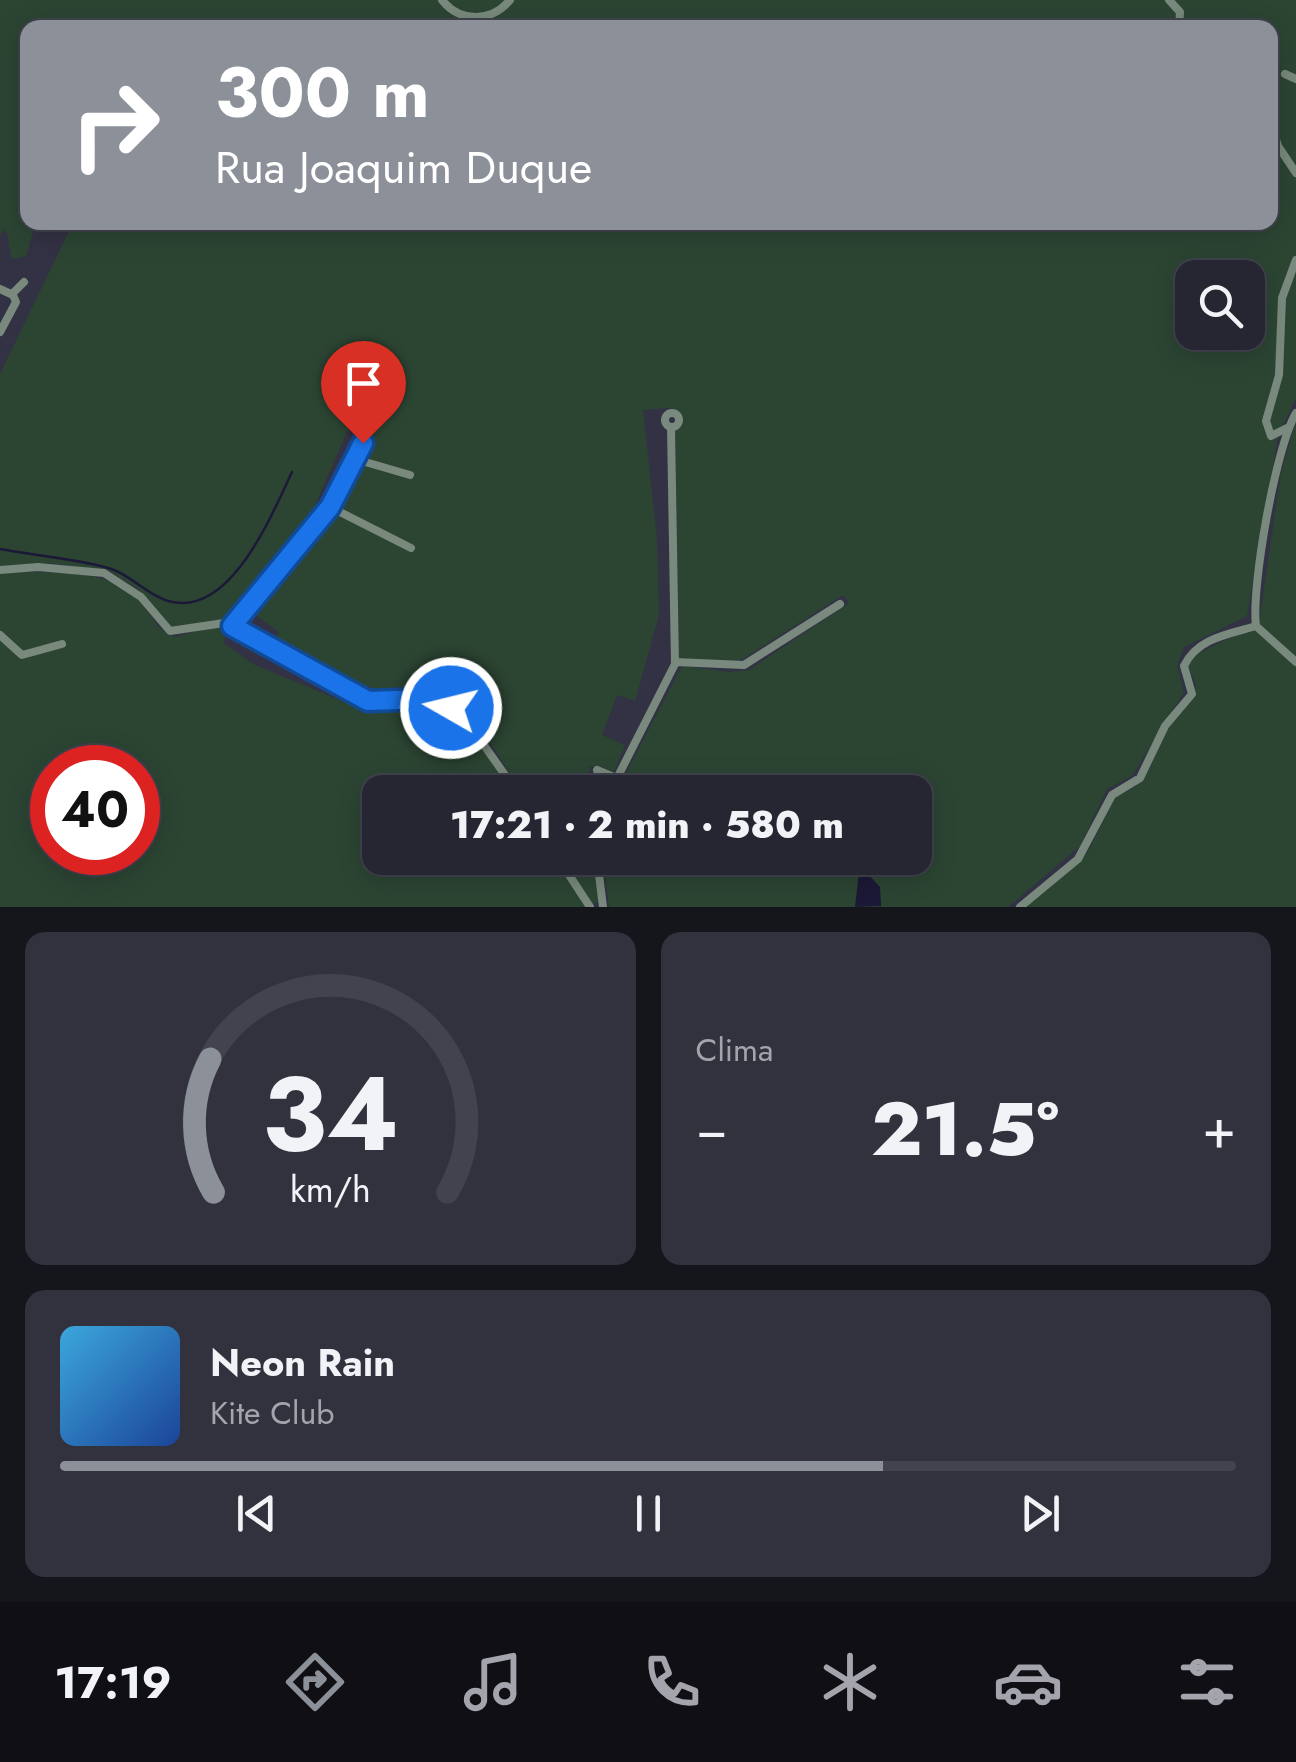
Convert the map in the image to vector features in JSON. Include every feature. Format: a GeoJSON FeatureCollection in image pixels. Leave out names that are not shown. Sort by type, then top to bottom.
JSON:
{"type":"FeatureCollection","features":[{"type":"Feature","properties":{"kind":"street"},"geometry":{"type":"LineString","coordinates":[[442,0],[458,14],[482,17],[498,12],[510,0]]}},
{"type":"Feature","properties":{"kind":"street"},"geometry":{"type":"LineString","coordinates":[[1285,74],[1296,79]]}},
{"type":"Feature","properties":{"kind":"street"},"geometry":{"type":"LineString","coordinates":[[1278,146],[1296,173]]}},
{"type":"Feature","properties":{"kind":"street"},"geometry":{"type":"LineString","coordinates":[[1287,428],[1271,436],[1266,421],[1279,375],[1282,298],[1296,260]]}},
{"type":"Feature","properties":{"kind":"street"},"geometry":{"type":"LineString","coordinates":[[12,294],[24,282]]}},
{"type":"Feature","properties":{"kind":"street"},"geometry":{"type":"LineString","coordinates":[[0,289],[12,294],[16,303],[0,332]]}},
{"type":"Feature","properties":{"kind":"street"},"geometry":{"type":"LineString","coordinates":[[1296,413],[1287,428],[1256,592],[1256,626],[1296,662]]}},
{"type":"Feature","properties":{"kind":"street"},"geometry":{"type":"LineString","coordinates":[[618,775],[675,662],[671,427]]}},
{"type":"Feature","properties":{"kind":"street"},"geometry":{"type":"LineString","coordinates":[[232,626],[330,507],[363,443]]}},
{"type":"Feature","properties":{"kind":"street"},"geometry":{"type":"LineString","coordinates":[[354,459],[410,475]]}},
{"type":"Feature","properties":{"kind":"street"},"geometry":{"type":"LineString","coordinates":[[330,507],[411,548]]}},
{"type":"Feature","properties":{"kind":"street"},"geometry":{"type":"LineString","coordinates":[[0,570],[38,567],[104,573],[141,597],[170,631],[180,633],[216,623],[232,626],[368,701],[426,699],[444,703],[469,724],[504,775]]}},
{"type":"Feature","properties":{"kind":"street"},"geometry":{"type":"LineString","coordinates":[[675,662],[744,665],[840,604]]}},
{"type":"Feature","properties":{"kind":"street"},"geometry":{"type":"LineString","coordinates":[[1020,907],[1078,859],[1112,795],[1140,778],[1148,768],[1164,726],[1192,694],[1184,666],[1191,652],[1208,641],[1256,626]]}},
{"type":"Feature","properties":{"kind":"street"},"geometry":{"type":"LineString","coordinates":[[0,634],[22,655],[62,644]]}},
{"type":"Feature","properties":{"kind":"street"},"geometry":{"type":"LineString","coordinates":[[597,770],[609,775]]}},
{"type":"Feature","properties":{"kind":"street"},"geometry":{"type":"LineString","coordinates":[[569,875],[590,907]]}},
{"type":"Feature","properties":{"kind":"street"},"geometry":{"type":"LineString","coordinates":[[599,875],[603,907]]}},
{"type":"Feature","properties":{"kind":"green space"},"geometry":{"type":"Polygon","coordinates":[[[0,0],[1296,0],[1296,398],[1278,436],[1247,616],[1184,647],[1177,666],[1184,692],[1132,776],[1107,789],[1080,846],[1008,907],[609,907],[605,875],[932,875],[932,775],[625,775],[682,666],[730,672],[749,670],[849,603],[843,595],[743,659],[728,663],[679,658],[675,430],[681,418],[670,408],[643,410],[657,539],[659,615],[635,701],[617,695],[602,735],[625,745],[613,775],[591,766],[588,775],[511,775],[483,733],[459,708],[429,694],[383,697],[356,690],[273,643],[279,632],[247,609],[333,513],[372,434],[351,422],[303,533],[236,613],[228,619],[174,630],[138,589],[109,571],[50,563],[0,566],[0,374],[70,230],[1278,230],[1278,20],[20,20],[20,230],[34,230],[26,256],[12,259],[6,230],[0,234],[0,0]]]}},
{"type":"Feature","properties":{"kind":"green space"},"geometry":{"type":"Polygon","coordinates":[[[1296,421],[1296,907],[1023,907],[1088,852],[1115,798],[1135,787],[1150,768],[1165,732],[1194,698],[1196,685],[1188,666],[1192,657],[1259,623],[1281,473],[1296,421]]]}},
{"type":"Feature","properties":{"kind":"green space"},"geometry":{"type":"Polygon","coordinates":[[[38,572],[108,580],[132,594],[160,628],[175,637],[217,625],[229,628],[223,643],[255,665],[361,709],[443,709],[477,740],[501,775],[362,775],[362,875],[566,875],[587,907],[0,907],[0,573],[38,572]]]}},
{"type":"Feature","properties":{"kind":"green space"},"geometry":{"type":"Polygon","coordinates":[[[573,875],[596,875],[599,901],[592,905],[573,875]]]}},
{"type":"Feature","properties":{"kind":"shaded area"},"geometry":{"type":"Polygon","coordinates":[[[859,875],[869,875],[880,887],[881,906],[855,907],[859,875]]]}},
{"type":"Feature","properties":{"kind":"waterway"},"geometry":{"type":"LineString","coordinates":[[0,549],[103,566],[168,601],[190,602],[211,595],[245,560],[292,472]]}},
{"type":"Feature","properties":{"kind":"route"},"geometry":{"type":"LineString","coordinates":[[363,443],[330,507],[232,626],[368,701],[426,699],[451,708]]}}]}
